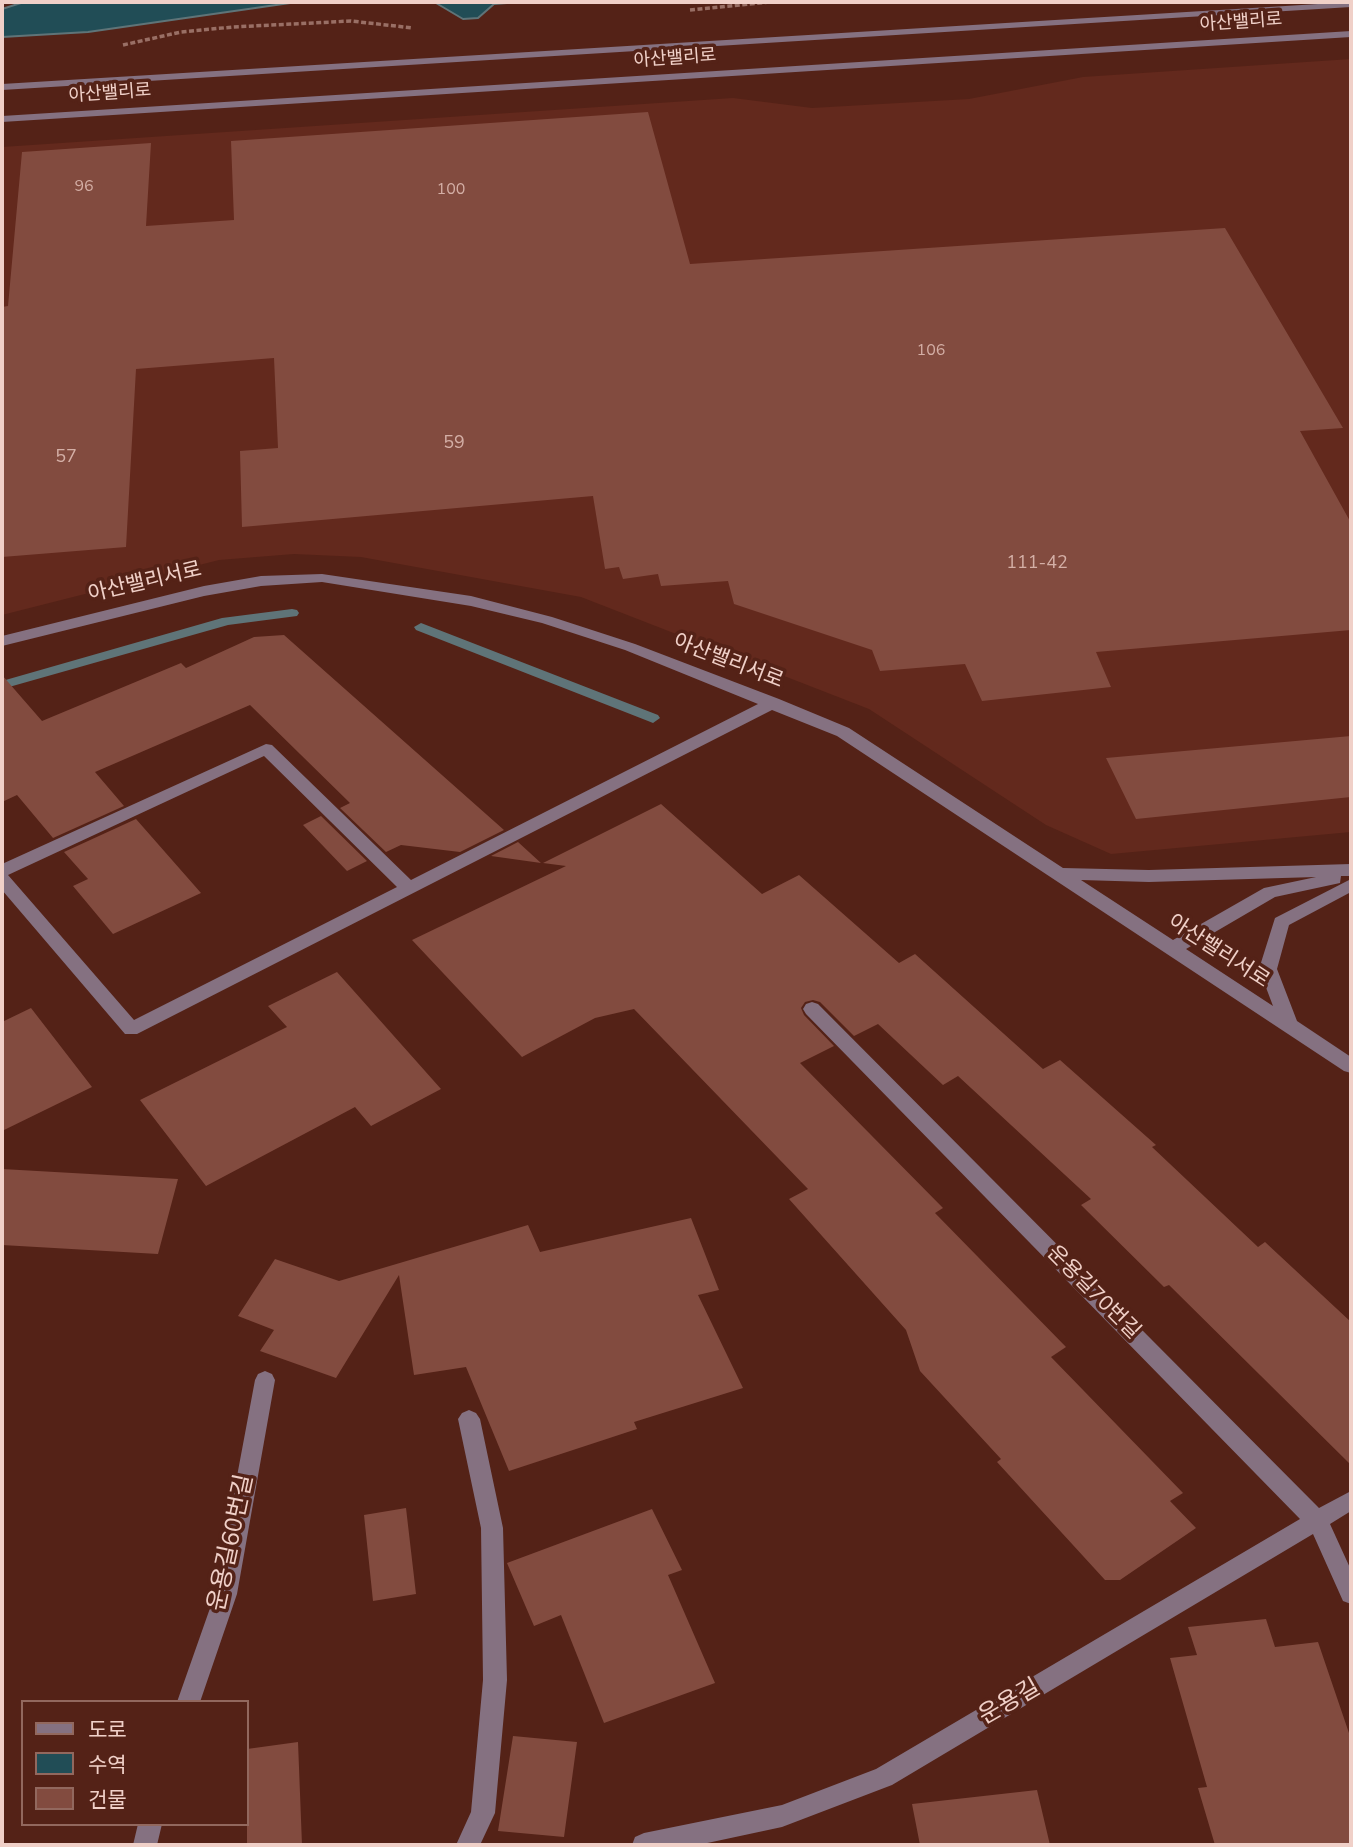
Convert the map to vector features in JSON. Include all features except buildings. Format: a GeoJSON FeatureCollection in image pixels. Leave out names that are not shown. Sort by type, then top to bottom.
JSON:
{"type":"FeatureCollection","features":[{"type":"Feature","properties":{"kind":"street","name":"아산밸리로"},"geometry":{"type":"LineString","coordinates":[[2,87],[1271,5],[1351,4]]}},
{"type":"Feature","properties":{"kind":"street","name":"아산밸리로"},"geometry":{"type":"LineString","coordinates":[[2,119],[1351,34]]}},
{"type":"Feature","properties":{"kind":"street","name":"아산밸리서로"},"geometry":{"type":"LineString","coordinates":[[2,641],[204,592],[261,581],[322,578],[471,601],[547,620],[630,647],[860,742],[1351,1066]]}},
{"type":"Feature","properties":{"kind":"street"},"geometry":{"type":"LineString","coordinates":[[2,879],[131,1030],[773,704]]}},
{"type":"Feature","properties":{"kind":"street"},"geometry":{"type":"LineString","coordinates":[[2,871],[266,749],[410,888]]}},
{"type":"Feature","properties":{"kind":"street"},"geometry":{"type":"LineString","coordinates":[[1058,874],[1149,876],[1351,873]]}},
{"type":"Feature","properties":{"kind":"street"},"geometry":{"type":"LineString","coordinates":[[1172,949],[1214,922],[1270,892],[1351,873]]}},
{"type":"Feature","properties":{"kind":"street"},"geometry":{"type":"LineString","coordinates":[[1289,1025],[1268,969],[1281,922],[1351,885]]}},
{"type":"Feature","properties":{"kind":"street","name":"운용길70번길"},"geometry":{"type":"LineString","coordinates":[[812,1009],[1318,1522],[1351,1594]]}},
{"type":"Feature","properties":{"kind":"street","name":"운용길60번길"},"geometry":{"type":"LineString","coordinates":[[189,1700],[226,1594],[265,1381]]}},
{"type":"Feature","properties":{"kind":"street"},"geometry":{"type":"LineString","coordinates":[[468,1845],[483,1813],[495,1680],[492,1528],[469,1419]]}},
{"type":"Feature","properties":{"kind":"street","name":"운용길"},"geometry":{"type":"LineString","coordinates":[[644,1845],[782,1816],[884,1777],[1351,1500]]}},
{"type":"Feature","properties":{"kind":"street"},"geometry":{"type":"LineString","coordinates":[[145,1845],[150,1826]]}},
{"type":"Feature","properties":{"kind":"path"},"geometry":{"type":"LineString","coordinates":[[121,46],[181,32],[233,27],[351,21],[415,28]]}},
{"type":"Feature","properties":{"kind":"shaded area"},"geometry":{"type":"Polygon","coordinates":[[[1351,59],[1351,832],[1111,854],[1046,825],[869,709],[581,597],[361,557],[294,554],[219,560],[2,615],[2,147],[733,98],[812,108],[969,99],[1083,77],[1351,59]]]}},
{"type":"Feature","properties":{"kind":"water"},"geometry":{"type":"Polygon","coordinates":[[[24,2],[297,2],[88,32],[2,37],[2,9],[24,2]]]}},
{"type":"Feature","properties":{"kind":"water"},"geometry":{"type":"Polygon","coordinates":[[[422,2],[520,2],[494,4],[478,18],[463,19],[436,3],[422,2]]]}},
{"type":"Feature","properties":{"kind":"waterway"},"geometry":{"type":"LineString","coordinates":[[2,685],[227,621],[292,613]]}},
{"type":"Feature","properties":{"kind":"waterway"},"geometry":{"type":"LineString","coordinates":[[421,627],[653,718]]}}]}
